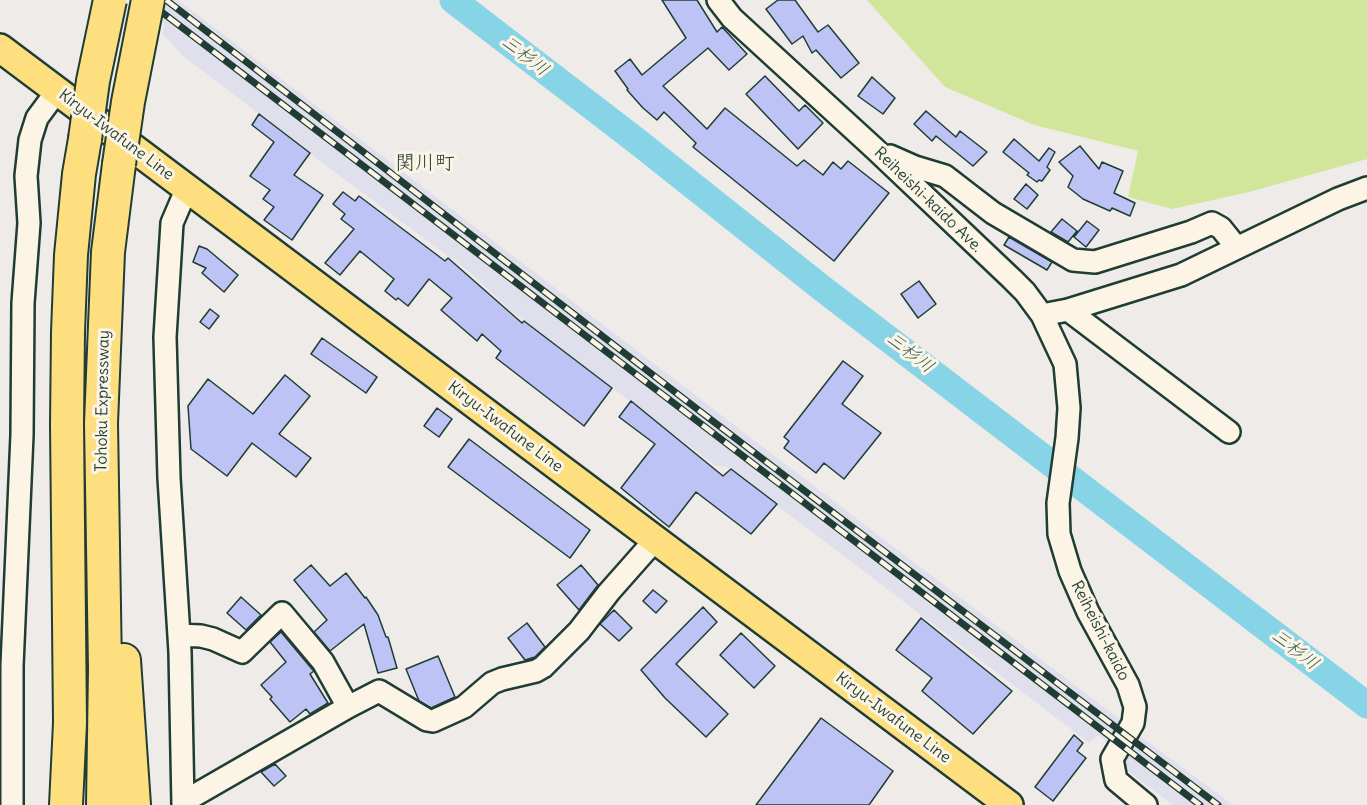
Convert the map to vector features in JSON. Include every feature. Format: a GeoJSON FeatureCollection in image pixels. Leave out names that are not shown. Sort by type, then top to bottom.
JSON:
{"type":"FeatureCollection","features":[{"type":"Feature","properties":{"kind":"highway"},"geometry":{"type":"LineString","coordinates":[[66,805],[70,723],[66,424],[71,255],[79,174],[93,81],[110,0]]}},
{"type":"Feature","properties":{"kind":"highway","name":"Tohoku Expressway"},"geometry":{"type":"LineString","coordinates":[[103,805],[105,658],[101,423],[108,252],[128,102],[148,0]]}},
{"type":"Feature","properties":{"kind":"highway"},"geometry":{"type":"LineString","coordinates":[[101,423],[118,555],[134,805]]}},
{"type":"Feature","properties":{"kind":"highway"},"geometry":{"type":"LineString","coordinates":[[49,805],[51,775],[70,723]]}},
{"type":"Feature","properties":{"kind":"main road","name":"Kiryu-Iwafune Line"},"geometry":{"type":"LineString","coordinates":[[0,48],[1009,805]]}},
{"type":"Feature","properties":{"kind":"street","name":"Reiheishi-kaido Ave."},"geometry":{"type":"LineString","coordinates":[[718,0],[739,24],[1025,292],[1042,315],[1065,364],[1069,408],[1067,438]]}},
{"type":"Feature","properties":{"kind":"street"},"geometry":{"type":"LineString","coordinates":[[12,805],[12,666],[22,435],[23,303],[29,223],[26,176],[30,140],[37,118],[57,91]]}},
{"type":"Feature","properties":{"kind":"street"},"geometry":{"type":"LineString","coordinates":[[875,149],[915,167],[945,176],[993,213],[1073,260],[1095,262],[1191,232],[1212,223],[1221,228],[1237,248]]}},
{"type":"Feature","properties":{"kind":"street"},"geometry":{"type":"LineString","coordinates":[[1042,315],[1068,310],[1181,276],[1338,199],[1367,188]]}},
{"type":"Feature","properties":{"kind":"street"},"geometry":{"type":"LineString","coordinates":[[187,189],[172,223],[165,337],[168,478],[179,635],[183,804],[348,707],[379,692],[427,720],[433,721],[464,707],[492,683],[536,671],[543,667],[579,631],[609,592],[655,540]]}},
{"type":"Feature","properties":{"kind":"street"},"geometry":{"type":"LineString","coordinates":[[1068,310],[1229,432]]}},
{"type":"Feature","properties":{"kind":"street","name":"Reiheishi-kaido"},"geometry":{"type":"LineString","coordinates":[[1067,438],[1058,503],[1059,534],[1070,571],[1088,612],[1128,685],[1135,707],[1133,723],[1112,759],[1116,780],[1146,805]]}},
{"type":"Feature","properties":{"kind":"street"},"geometry":{"type":"LineString","coordinates":[[179,635],[213,639],[242,652],[282,613],[323,662],[348,707]]}},
{"type":"Feature","properties":{"kind":"shaded area"},"geometry":{"type":"Polygon","coordinates":[[[133,0],[178,0],[1123,722],[1111,745],[1098,735],[1089,743],[727,467],[716,466],[511,311],[471,273],[181,54],[163,34],[164,23],[133,0]]]}},
{"type":"Feature","properties":{"kind":"shaded area"},"geometry":{"type":"Polygon","coordinates":[[[1136,733],[1233,805],[1173,805],[1125,769],[1122,761],[1136,733]]]}},
{"type":"Feature","properties":{"kind":"green space"},"geometry":{"type":"Polygon","coordinates":[[[867,0],[1367,0],[1367,159],[1249,192],[1172,209],[1128,197],[1138,151],[1034,125],[945,87],[867,0]]]}},
{"type":"Feature","properties":{"kind":"building"},"geometry":{"type":"Polygon","coordinates":[[[662,0],[697,0],[717,32],[722,27],[747,54],[729,70],[708,48],[663,86],[707,129],[725,108],[797,166],[804,160],[823,175],[833,162],[841,169],[848,161],[889,193],[834,261],[693,147],[696,143],[664,112],[657,120],[627,90],[615,71],[630,59],[642,75],[686,38],[662,0]]]}},
{"type":"Feature","properties":{"kind":"building"},"geometry":{"type":"Polygon","coordinates":[[[778,0],[795,0],[818,32],[828,25],[859,63],[841,78],[816,50],[812,53],[803,36],[792,44],[766,9],[778,0]]]}},
{"type":"Feature","properties":{"kind":"building"},"geometry":{"type":"Polygon","coordinates":[[[765,76],[799,111],[805,105],[823,123],[798,149],[746,94],[765,76]]]}},
{"type":"Feature","properties":{"kind":"building"},"geometry":{"type":"Polygon","coordinates":[[[872,77],[895,98],[883,114],[858,96],[872,77]]]}},
{"type":"Feature","properties":{"kind":"building"},"geometry":{"type":"Polygon","coordinates":[[[926,111],[956,137],[960,131],[987,152],[973,166],[936,136],[932,141],[914,124],[926,111]]]}},
{"type":"Feature","properties":{"kind":"building"},"geometry":{"type":"Polygon","coordinates":[[[259,114],[310,153],[294,175],[323,195],[292,240],[264,220],[274,207],[263,199],[270,190],[250,176],[274,142],[252,125],[259,114]]]}},
{"type":"Feature","properties":{"kind":"building"},"geometry":{"type":"Polygon","coordinates":[[[1014,139],[1039,161],[1049,148],[1055,152],[1047,167],[1050,170],[1042,181],[1037,182],[1027,175],[1029,173],[1003,152],[1014,139]]]}},
{"type":"Feature","properties":{"kind":"building"},"geometry":{"type":"Polygon","coordinates":[[[1080,146],[1099,169],[1102,162],[1123,171],[1114,193],[1135,203],[1130,216],[1112,208],[1110,211],[1083,199],[1068,187],[1073,176],[1059,162],[1080,146]]]}},
{"type":"Feature","properties":{"kind":"building"},"geometry":{"type":"Polygon","coordinates":[[[1026,184],[1038,195],[1027,209],[1014,199],[1026,184]]]}},
{"type":"Feature","properties":{"kind":"building"},"geometry":{"type":"Polygon","coordinates":[[[343,192],[355,201],[359,196],[445,261],[448,258],[522,323],[524,321],[612,388],[584,426],[496,358],[501,351],[482,334],[477,341],[441,310],[452,298],[429,279],[408,306],[385,291],[394,279],[360,251],[340,275],[325,263],[354,229],[341,219],[345,214],[333,204],[343,192]]]}},
{"type":"Feature","properties":{"kind":"building"},"geometry":{"type":"Polygon","coordinates":[[[1062,219],[1077,231],[1068,242],[1051,232],[1062,219]]]}},
{"type":"Feature","properties":{"kind":"building"},"geometry":{"type":"Polygon","coordinates":[[[1087,221],[1099,230],[1086,247],[1074,237],[1087,221]]]}},
{"type":"Feature","properties":{"kind":"building"},"geometry":{"type":"Polygon","coordinates":[[[1009,237],[1052,262],[1047,270],[1004,245],[1009,237]]]}},
{"type":"Feature","properties":{"kind":"building"},"geometry":{"type":"Polygon","coordinates":[[[199,246],[207,249],[238,275],[224,292],[202,273],[206,268],[193,262],[199,246]]]}},
{"type":"Feature","properties":{"kind":"building"},"geometry":{"type":"Polygon","coordinates":[[[919,281],[936,304],[918,318],[901,294],[919,281]]]}},
{"type":"Feature","properties":{"kind":"building"},"geometry":{"type":"Polygon","coordinates":[[[210,309],[219,316],[209,329],[200,322],[210,309]]]}},
{"type":"Feature","properties":{"kind":"building"},"geometry":{"type":"Polygon","coordinates":[[[322,338],[377,377],[366,393],[311,354],[322,338]]]}},
{"type":"Feature","properties":{"kind":"building"},"geometry":{"type":"Polygon","coordinates":[[[843,361],[863,376],[842,404],[881,433],[844,479],[824,463],[816,473],[784,448],[789,441],[784,437],[843,361]]]}},
{"type":"Feature","properties":{"kind":"building"},"geometry":{"type":"Polygon","coordinates":[[[285,375],[310,396],[279,434],[311,458],[296,477],[252,443],[227,476],[191,449],[188,406],[208,379],[253,414],[285,375]]]}},
{"type":"Feature","properties":{"kind":"building"},"geometry":{"type":"Polygon","coordinates":[[[631,401],[723,476],[731,469],[777,504],[751,534],[696,492],[669,527],[621,488],[655,444],[619,417],[631,401]]]}},
{"type":"Feature","properties":{"kind":"building"},"geometry":{"type":"Polygon","coordinates":[[[437,408],[452,419],[439,437],[424,426],[437,408]]]}},
{"type":"Feature","properties":{"kind":"building"},"geometry":{"type":"Polygon","coordinates":[[[469,439],[590,530],[570,558],[448,467],[469,439]]]}},
{"type":"Feature","properties":{"kind":"building"},"geometry":{"type":"Polygon","coordinates":[[[311,565],[330,586],[346,573],[378,615],[386,637],[388,637],[397,668],[378,673],[364,624],[330,651],[314,632],[327,620],[294,580],[311,565]]]}},
{"type":"Feature","properties":{"kind":"building"},"geometry":{"type":"Polygon","coordinates":[[[581,565],[598,585],[579,610],[557,585],[581,565]]]}},
{"type":"Feature","properties":{"kind":"building"},"geometry":{"type":"Polygon","coordinates":[[[653,590],[667,601],[656,613],[643,601],[653,590]]]}},
{"type":"Feature","properties":{"kind":"building"},"geometry":{"type":"Polygon","coordinates":[[[241,597],[261,615],[246,630],[227,613],[241,597]]]}},
{"type":"Feature","properties":{"kind":"building"},"geometry":{"type":"Polygon","coordinates":[[[703,607],[717,622],[676,664],[728,714],[706,737],[665,698],[641,670],[703,607]]]}},
{"type":"Feature","properties":{"kind":"building"},"geometry":{"type":"Polygon","coordinates":[[[614,610],[632,628],[619,641],[600,624],[614,610]]]}},
{"type":"Feature","properties":{"kind":"building"},"geometry":{"type":"Polygon","coordinates":[[[921,618],[1012,691],[973,734],[922,691],[932,678],[896,650],[921,618]]]}},
{"type":"Feature","properties":{"kind":"building"},"geometry":{"type":"Polygon","coordinates":[[[527,623],[545,647],[535,657],[525,660],[508,638],[527,623]]]}},
{"type":"Feature","properties":{"kind":"building"},"geometry":{"type":"Polygon","coordinates":[[[281,632],[314,671],[310,674],[328,703],[310,714],[306,709],[290,722],[261,685],[286,662],[270,642],[281,632]]]}},
{"type":"Feature","properties":{"kind":"building"},"geometry":{"type":"Polygon","coordinates":[[[741,633],[775,666],[754,688],[720,655],[741,633]]]}},
{"type":"Feature","properties":{"kind":"building"},"geometry":{"type":"Polygon","coordinates":[[[438,656],[455,697],[431,708],[419,701],[406,669],[438,656]]]}},
{"type":"Feature","properties":{"kind":"building"},"geometry":{"type":"Polygon","coordinates":[[[821,718],[893,771],[869,805],[756,805],[821,718]]]}},
{"type":"Feature","properties":{"kind":"building"},"geometry":{"type":"Polygon","coordinates":[[[1074,735],[1083,743],[1077,751],[1086,758],[1053,801],[1035,787],[1074,735]]]}},
{"type":"Feature","properties":{"kind":"building"},"geometry":{"type":"Polygon","coordinates":[[[275,764],[286,776],[274,786],[261,772],[275,764]]]}},
{"type":"Feature","properties":{"kind":"waterway","name":"三杉川"},"geometry":{"type":"LineString","coordinates":[[453,0],[638,142],[823,289],[1367,705]]}},
{"type":"Feature","properties":{"kind":"railway"},"geometry":{"type":"LineString","coordinates":[[146,0],[1200,805]]}},
{"type":"Feature","properties":{"kind":"railway"},"geometry":{"type":"LineString","coordinates":[[166,0],[714,422],[1218,805]]}},
{"type":"Feature","properties":{"kind":"district","name":"関川町"},"geometry":{"type":"Point","coordinates":[425,163]}}]}
